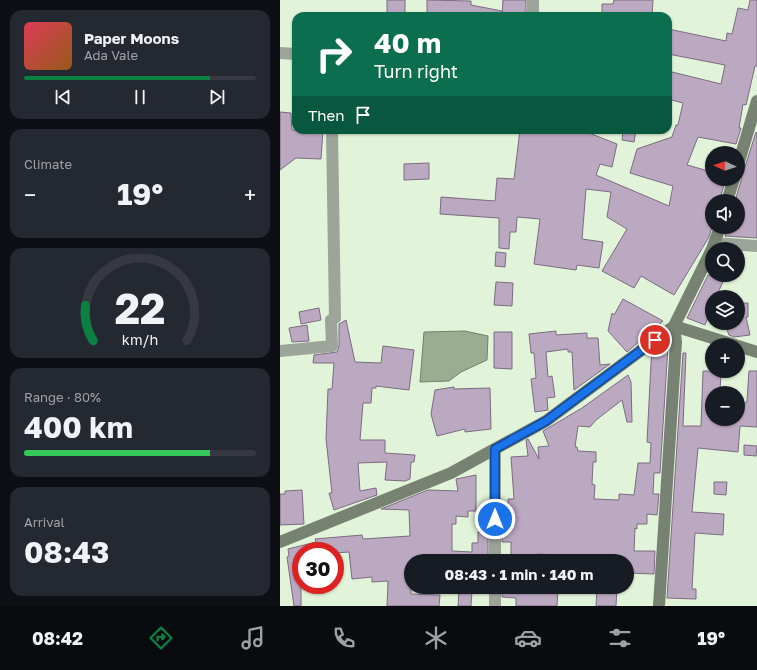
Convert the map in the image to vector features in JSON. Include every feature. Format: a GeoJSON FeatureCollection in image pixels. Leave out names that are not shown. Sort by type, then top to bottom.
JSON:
{"type":"FeatureCollection","features":[{"type":"Feature","properties":{"kind":"street"},"geometry":{"type":"LineString","coordinates":[[533,0],[533,12]]}},
{"type":"Feature","properties":{"kind":"street"},"geometry":{"type":"LineString","coordinates":[[280,53],[292,54]]}},
{"type":"Feature","properties":{"kind":"street"},"geometry":{"type":"LineString","coordinates":[[744,146],[757,101]]}},
{"type":"Feature","properties":{"kind":"street"},"geometry":{"type":"LineString","coordinates":[[280,351],[332,346],[331,320],[335,318],[332,134]]}},
{"type":"Feature","properties":{"kind":"street"},"geometry":{"type":"LineString","coordinates":[[745,246],[757,246]]}},
{"type":"Feature","properties":{"kind":"street"},"geometry":{"type":"LineString","coordinates":[[280,542],[451,473],[546,421],[674,326],[705,263]]}},
{"type":"Feature","properties":{"kind":"street"},"geometry":{"type":"LineString","coordinates":[[674,326],[712,338]]}},
{"type":"Feature","properties":{"kind":"street"},"geometry":{"type":"LineString","coordinates":[[659,606],[676,342],[674,326]]}},
{"type":"Feature","properties":{"kind":"street"},"geometry":{"type":"LineString","coordinates":[[745,348],[757,352]]}},
{"type":"Feature","properties":{"kind":"street"},"geometry":{"type":"LineString","coordinates":[[495,449],[495,554]]}},
{"type":"Feature","properties":{"kind":"street"},"geometry":{"type":"LineString","coordinates":[[495,594],[496,606]]}},
{"type":"Feature","properties":{"kind":"shaded area"},"geometry":{"type":"Polygon","coordinates":[[[465,331],[488,336],[487,360],[461,372],[449,381],[420,382],[424,332],[465,331]]]}},
{"type":"Feature","properties":{"kind":"building"},"geometry":{"type":"Polygon","coordinates":[[[387,0],[405,0],[405,12],[387,12],[387,0]]]}},
{"type":"Feature","properties":{"kind":"building"},"geometry":{"type":"Polygon","coordinates":[[[427,0],[471,1],[471,5],[502,11],[502,12],[427,12],[427,0]]]}},
{"type":"Feature","properties":{"kind":"building"},"geometry":{"type":"Polygon","coordinates":[[[503,0],[526,0],[526,12],[502,12],[503,0]]]}},
{"type":"Feature","properties":{"kind":"building"},"geometry":{"type":"Polygon","coordinates":[[[614,0],[653,0],[652,12],[602,12],[602,4],[613,4],[614,0]]]}},
{"type":"Feature","properties":{"kind":"building"},"geometry":{"type":"Polygon","coordinates":[[[750,0],[757,0],[757,66],[755,66],[746,105],[743,104],[739,128],[741,128],[736,144],[698,137],[687,165],[705,170],[705,186],[724,186],[721,194],[705,194],[705,234],[710,234],[709,237],[674,295],[641,276],[634,288],[602,271],[627,229],[607,217],[611,192],[586,189],[582,239],[603,242],[599,268],[577,265],[576,270],[534,264],[540,219],[517,217],[516,232],[510,232],[509,249],[499,248],[499,218],[440,214],[441,197],[495,201],[497,178],[514,179],[520,134],[592,134],[617,144],[612,167],[600,164],[596,175],[669,206],[673,186],[630,173],[637,149],[672,137],[676,125],[678,125],[683,103],[672,100],[672,72],[721,84],[725,65],[672,55],[672,30],[726,41],[727,33],[732,34],[738,8],[748,10],[750,0]]]}},
{"type":"Feature","properties":{"kind":"building"},"geometry":{"type":"Polygon","coordinates":[[[280,112],[291,113],[292,134],[323,134],[321,159],[296,158],[280,170],[280,112]]]}},
{"type":"Feature","properties":{"kind":"building"},"geometry":{"type":"Polygon","coordinates":[[[756,132],[757,238],[725,236],[725,234],[745,234],[745,194],[737,194],[740,186],[745,186],[745,167],[756,132]]]}},
{"type":"Feature","properties":{"kind":"building"},"geometry":{"type":"Polygon","coordinates":[[[623,134],[635,134],[634,142],[622,140],[623,134]]]}},
{"type":"Feature","properties":{"kind":"building"},"geometry":{"type":"Polygon","coordinates":[[[429,163],[429,179],[404,180],[404,164],[429,163]]]}},
{"type":"Feature","properties":{"kind":"building"},"geometry":{"type":"Polygon","coordinates":[[[496,252],[506,253],[505,267],[495,266],[496,252]]]}},
{"type":"Feature","properties":{"kind":"building"},"geometry":{"type":"Polygon","coordinates":[[[705,281],[723,282],[719,290],[705,290],[705,325],[687,318],[705,281]]]}},
{"type":"Feature","properties":{"kind":"building"},"geometry":{"type":"Polygon","coordinates":[[[496,282],[513,283],[512,306],[494,305],[496,282]]]}},
{"type":"Feature","properties":{"kind":"building"},"geometry":{"type":"Polygon","coordinates":[[[623,299],[663,321],[627,352],[608,331],[612,313],[614,315],[623,299]]]}},
{"type":"Feature","properties":{"kind":"building"},"geometry":{"type":"Polygon","coordinates":[[[745,303],[748,303],[748,317],[746,317],[750,335],[734,337],[729,335],[727,330],[745,330],[745,303]]]}},
{"type":"Feature","properties":{"kind":"building"},"geometry":{"type":"Polygon","coordinates":[[[319,308],[321,320],[301,324],[299,312],[319,308]]]}},
{"type":"Feature","properties":{"kind":"building"},"geometry":{"type":"Polygon","coordinates":[[[346,320],[355,362],[381,363],[383,346],[414,350],[409,390],[376,386],[376,388],[372,388],[371,403],[363,403],[360,440],[385,440],[385,453],[415,455],[414,462],[411,462],[410,479],[405,481],[385,480],[387,462],[358,463],[360,491],[376,488],[377,495],[334,510],[329,493],[332,493],[326,439],[328,389],[332,389],[334,363],[313,363],[314,355],[337,352],[339,346],[339,324],[346,320]]]}},
{"type":"Feature","properties":{"kind":"building"},"geometry":{"type":"Polygon","coordinates":[[[307,325],[309,341],[292,342],[289,328],[307,325]]]}},
{"type":"Feature","properties":{"kind":"building"},"geometry":{"type":"Polygon","coordinates":[[[556,331],[556,335],[587,333],[587,338],[598,338],[600,365],[610,364],[574,390],[572,352],[568,352],[568,349],[546,352],[548,377],[552,376],[555,397],[547,398],[548,410],[535,412],[531,379],[536,378],[534,353],[531,353],[529,334],[556,331]]]}},
{"type":"Feature","properties":{"kind":"building"},"geometry":{"type":"Polygon","coordinates":[[[494,332],[512,332],[512,369],[494,368],[494,332]]]}},
{"type":"Feature","properties":{"kind":"building"},"geometry":{"type":"Polygon","coordinates":[[[661,345],[668,346],[660,473],[654,473],[653,494],[659,494],[657,515],[647,514],[647,524],[637,524],[637,529],[635,528],[634,551],[655,551],[654,574],[634,573],[634,554],[511,554],[511,542],[502,542],[502,504],[508,504],[508,499],[514,499],[511,457],[528,456],[526,440],[528,439],[539,459],[538,447],[549,446],[543,431],[582,408],[628,375],[631,382],[632,422],[627,422],[622,400],[596,420],[590,427],[578,426],[575,447],[577,447],[578,451],[596,452],[596,462],[593,462],[592,484],[595,485],[594,499],[619,500],[619,494],[634,495],[638,463],[650,463],[651,443],[647,442],[652,351],[661,345]]]}},
{"type":"Feature","properties":{"kind":"building"},"geometry":{"type":"Polygon","coordinates":[[[683,353],[686,353],[683,426],[701,426],[703,371],[705,371],[705,378],[721,378],[720,386],[705,386],[705,426],[740,426],[738,452],[698,448],[692,512],[724,514],[723,535],[695,533],[692,589],[696,589],[696,599],[667,598],[683,353]]]}},
{"type":"Feature","properties":{"kind":"building"},"geometry":{"type":"Polygon","coordinates":[[[749,371],[757,371],[757,427],[740,426],[745,426],[745,403],[747,401],[749,371]]]}},
{"type":"Feature","properties":{"kind":"building"},"geometry":{"type":"Polygon","coordinates":[[[454,387],[454,389],[490,388],[491,429],[465,432],[465,429],[437,436],[431,414],[435,390],[454,387]]]}},
{"type":"Feature","properties":{"kind":"building"},"geometry":{"type":"Polygon","coordinates":[[[744,445],[757,446],[756,456],[744,455],[744,445]]]}},
{"type":"Feature","properties":{"kind":"building"},"geometry":{"type":"Polygon","coordinates":[[[476,475],[476,511],[468,511],[468,517],[456,516],[456,524],[452,524],[452,551],[472,552],[472,543],[478,543],[478,532],[488,532],[488,554],[404,554],[404,594],[440,595],[439,606],[387,606],[388,581],[372,582],[372,577],[352,579],[349,552],[344,552],[344,542],[316,542],[315,539],[362,535],[363,539],[410,536],[409,510],[381,509],[428,490],[458,491],[456,479],[476,475]]]}},
{"type":"Feature","properties":{"kind":"building"},"geometry":{"type":"Polygon","coordinates":[[[714,482],[727,482],[726,495],[714,494],[714,482]]]}},
{"type":"Feature","properties":{"kind":"building"},"geometry":{"type":"Polygon","coordinates":[[[302,490],[304,524],[280,525],[280,494],[285,494],[285,491],[302,490]]]}},
{"type":"Feature","properties":{"kind":"building"},"geometry":{"type":"Polygon","coordinates":[[[292,548],[292,592],[287,557],[289,556],[288,549],[292,548]]]}},
{"type":"Feature","properties":{"kind":"building"},"geometry":{"type":"Polygon","coordinates":[[[292,594],[301,594],[301,606],[294,606],[292,594]]]}},
{"type":"Feature","properties":{"kind":"building"},"geometry":{"type":"Polygon","coordinates":[[[459,594],[472,594],[471,606],[458,606],[459,594]]]}},
{"type":"Feature","properties":{"kind":"building"},"geometry":{"type":"Polygon","coordinates":[[[502,594],[558,594],[557,606],[516,606],[516,598],[502,597],[502,594]]]}},
{"type":"Feature","properties":{"kind":"building"},"geometry":{"type":"Polygon","coordinates":[[[597,594],[617,594],[616,606],[596,606],[597,594]]]}},
{"type":"Feature","properties":{"kind":"route"},"geometry":{"type":"LineString","coordinates":[[495,519],[495,449],[546,421],[655,340]]}}]}
